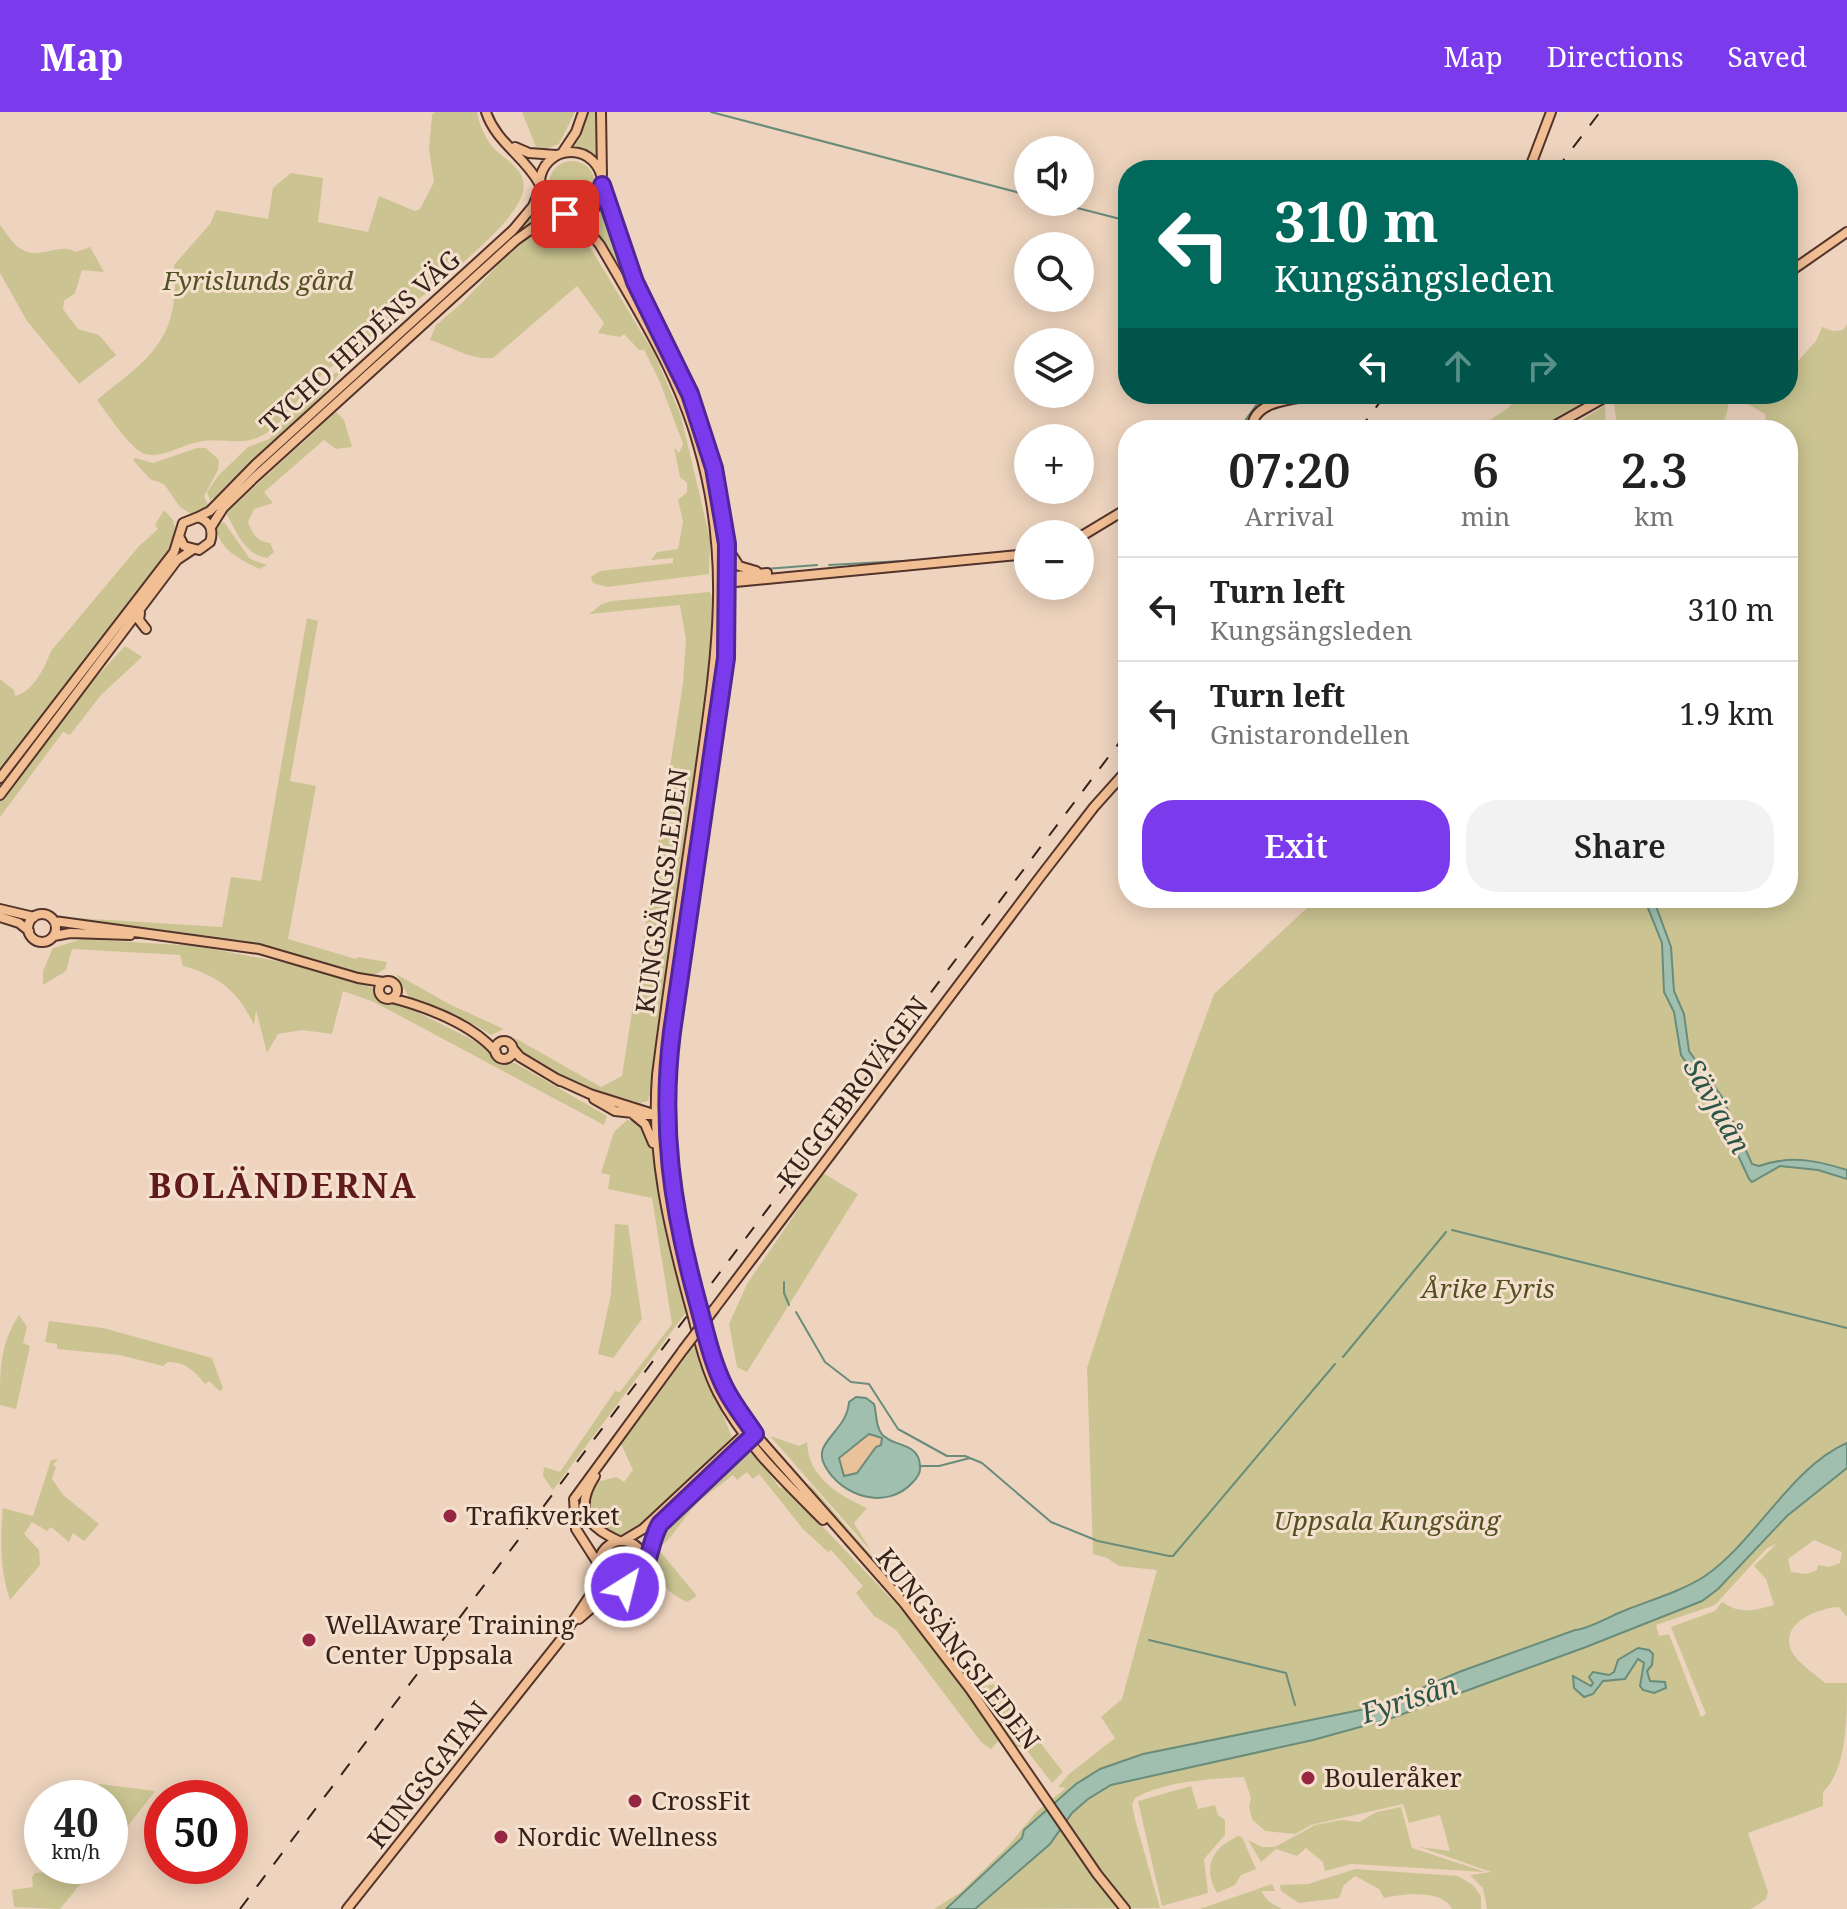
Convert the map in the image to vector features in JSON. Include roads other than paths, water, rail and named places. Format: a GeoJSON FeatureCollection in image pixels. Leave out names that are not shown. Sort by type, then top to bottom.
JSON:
{"type":"FeatureCollection","features":[{"type":"Feature","properties":{"kind":"main road"},"geometry":{"type":"LineString","coordinates":[[488,112],[499,132],[515,147],[529,153],[571,152],[588,157],[595,163],[602,182]]}},
{"type":"Feature","properties":{"kind":"main road"},"geometry":{"type":"LineString","coordinates":[[488,112],[496,134],[519,155],[547,204],[563,214],[587,210],[597,200],[602,182],[601,112]]}},
{"type":"Feature","properties":{"kind":"main road"},"geometry":{"type":"LineString","coordinates":[[539,186],[544,166],[560,154],[576,132],[583,112]]}},
{"type":"Feature","properties":{"kind":"main road"},"geometry":{"type":"LineString","coordinates":[[1533,160],[1551,112]]}},
{"type":"Feature","properties":{"kind":"main road","name":"KUNGSÄNGSLEDEN"},"geometry":{"type":"LineString","coordinates":[[602,182],[635,282],[671,351],[694,405],[714,468],[727,544],[715,668],[657,1075],[658,1162],[675,1249],[702,1350],[718,1393],[782,1479],[859,1553],[904,1603],[970,1689],[1125,1909]]}},
{"type":"Feature","properties":{"kind":"main road","name":"TYCHO HEDÉNS VÄG"},"geometry":{"type":"LineString","coordinates":[[198,517],[210,511],[256,464],[513,230],[533,206],[539,186]]}},
{"type":"Feature","properties":{"kind":"main road","name":"TYCHO HEDÉNS VÄG"},"geometry":{"type":"LineString","coordinates":[[211,527],[220,512],[254,478],[516,240],[537,225],[563,214]]}},
{"type":"Feature","properties":{"kind":"main road","name":"KUNGSÄNGSLEDEN"},"geometry":{"type":"LineString","coordinates":[[563,214],[587,229],[600,245],[679,390],[706,474],[725,580],[726,658],[659,1114],[672,1195],[709,1346],[725,1388],[750,1434]]}},
{"type":"Feature","properties":{"kind":"main road"},"geometry":{"type":"LineString","coordinates":[[1798,266],[1847,232]]}},
{"type":"Feature","properties":{"kind":"main road"},"geometry":{"type":"LineString","coordinates":[[1254,420],[1263,408],[1280,404]]}},
{"type":"Feature","properties":{"kind":"main road"},"geometry":{"type":"LineString","coordinates":[[1565,420],[1594,404]]}},
{"type":"Feature","properties":{"kind":"main road"},"geometry":{"type":"LineString","coordinates":[[1574,420],[1597,404]]}},
{"type":"Feature","properties":{"kind":"main road"},"geometry":{"type":"LineString","coordinates":[[1094,529],[1118,514]]}},
{"type":"Feature","properties":{"kind":"main road"},"geometry":{"type":"LineString","coordinates":[[0,778],[167,562],[180,538],[183,523],[198,517],[211,527],[210,542],[177,560],[0,795]]}},
{"type":"Feature","properties":{"kind":"main road"},"geometry":{"type":"LineString","coordinates":[[180,538],[192,550]]}},
{"type":"Feature","properties":{"kind":"main road"},"geometry":{"type":"LineString","coordinates":[[727,544],[742,568],[794,575]]}},
{"type":"Feature","properties":{"kind":"main road"},"geometry":{"type":"LineString","coordinates":[[725,580],[1014,555]]}},
{"type":"Feature","properties":{"kind":"main road"},"geometry":{"type":"LineString","coordinates":[[725,580],[768,573]]}},
{"type":"Feature","properties":{"kind":"main road"},"geometry":{"type":"LineString","coordinates":[[127,627],[138,625],[146,629],[139,620],[142,606]]}},
{"type":"Feature","properties":{"kind":"main road","name":"KUGGEBROVÄGEN"},"geometry":{"type":"LineString","coordinates":[[599,1566],[576,1529],[573,1508],[583,1484],[1040,877],[1118,780]]}},
{"type":"Feature","properties":{"kind":"main road"},"geometry":{"type":"LineString","coordinates":[[0,909],[34,917],[45,915],[70,926],[179,937],[278,953],[381,986],[392,981],[394,994]]}},
{"type":"Feature","properties":{"kind":"main road"},"geometry":{"type":"LineString","coordinates":[[0,917],[19,923],[38,941],[70,933],[179,937]]}},
{"type":"Feature","properties":{"kind":"main road"},"geometry":{"type":"LineString","coordinates":[[29,931],[34,917]]}},
{"type":"Feature","properties":{"kind":"main road"},"geometry":{"type":"LineString","coordinates":[[54,921],[54,936]]}},
{"type":"Feature","properties":{"kind":"main road"},"geometry":{"type":"LineString","coordinates":[[381,986],[383,998],[394,994],[470,1032],[509,1043],[536,1068]]}},
{"type":"Feature","properties":{"kind":"main road"},"geometry":{"type":"LineString","coordinates":[[470,1032],[499,1057],[536,1068],[615,1111],[659,1114]]}},
{"type":"Feature","properties":{"kind":"main road"},"geometry":{"type":"LineString","coordinates":[[496,1052],[501,1042]]}},
{"type":"Feature","properties":{"kind":"main road"},"geometry":{"type":"LineString","coordinates":[[507,1058],[513,1049]]}},
{"type":"Feature","properties":{"kind":"main road"},"geometry":{"type":"LineString","coordinates":[[637,1112],[651,1103],[657,1075]]}},
{"type":"Feature","properties":{"kind":"main road"},"geometry":{"type":"LineString","coordinates":[[637,1112],[647,1127],[658,1162]]}},
{"type":"Feature","properties":{"kind":"main road"},"geometry":{"type":"LineString","coordinates":[[718,1393],[734,1429],[730,1446]]}},
{"type":"Feature","properties":{"kind":"main road"},"geometry":{"type":"LineString","coordinates":[[750,1434],[660,1524],[640,1579],[625,1587],[608,1582],[599,1566],[604,1549],[643,1529],[730,1446],[750,1434]]}},
{"type":"Feature","properties":{"kind":"main road","name":"KUGGEBROVÄGEN"},"geometry":{"type":"LineString","coordinates":[[614,1445],[586,1490],[584,1504],[592,1524],[621,1541]]}},
{"type":"Feature","properties":{"kind":"main road"},"geometry":{"type":"LineString","coordinates":[[621,1541],[639,1548],[645,1560]]}},
{"type":"Feature","properties":{"kind":"main road","name":"KUNGSGATAN"},"geometry":{"type":"LineString","coordinates":[[347,1909],[570,1628],[591,1594],[599,1566]]}},
{"type":"Feature","properties":{"kind":"main road","name":"KUNGSGATAN"},"geometry":{"type":"LineString","coordinates":[[570,1628],[609,1593],[625,1587]]}},
{"type":"Feature","properties":{"kind":"water","name":"Sävjaån"},"geometry":{"type":"Polygon","coordinates":[[[1648,908],[1657,908],[1671,947],[1674,991],[1684,1014],[1689,1051],[1722,1097],[1752,1164],[1814,1161],[1847,1170],[1847,1179],[1818,1170],[1780,1166],[1752,1182],[1749,1179],[1713,1101],[1681,1055],[1674,1012],[1664,992],[1662,943],[1648,908]]]}},
{"type":"Feature","properties":{"kind":"water"},"geometry":{"type":"Polygon","coordinates":[[[856,1397],[866,1398],[874,1404],[881,1433],[915,1452],[920,1469],[918,1475],[902,1491],[878,1498],[853,1492],[842,1486],[825,1466],[823,1450],[847,1412],[849,1402],[856,1397]],[[869,1434],[839,1458],[844,1476],[857,1473],[876,1447],[881,1445],[882,1438],[869,1434]]]}},
{"type":"Feature","properties":{"kind":"water","name":"Fyrisån"},"geometry":{"type":"Polygon","coordinates":[[[1847,1443],[1847,1468],[1787,1516],[1718,1589],[1702,1601],[1389,1719],[1313,1740],[1111,1785],[1072,1813],[1050,1844],[975,1909],[946,1909],[1022,1838],[1024,1830],[1076,1784],[1100,1769],[1143,1754],[1380,1706],[1459,1672],[1586,1628],[1676,1591],[1705,1576],[1723,1562],[1808,1469],[1847,1443]]]}},
{"type":"Feature","properties":{"kind":"water"},"geometry":{"type":"Polygon","coordinates":[[[1638,1648],[1653,1654],[1652,1665],[1647,1671],[1650,1681],[1665,1682],[1666,1688],[1654,1693],[1643,1690],[1640,1686],[1644,1663],[1638,1659],[1625,1679],[1603,1681],[1593,1694],[1584,1697],[1574,1688],[1573,1676],[1591,1686],[1593,1683],[1589,1677],[1593,1672],[1609,1675],[1614,1672],[1618,1660],[1638,1648]]]}},
{"type":"Feature","properties":{"kind":"waterway"},"geometry":{"type":"LineString","coordinates":[[711,112],[1014,191]]}},
{"type":"Feature","properties":{"kind":"waterway"},"geometry":{"type":"LineString","coordinates":[[1094,212],[1118,218]]}},
{"type":"Feature","properties":{"kind":"waterway"},"geometry":{"type":"LineString","coordinates":[[1245,420],[1257,404]]}},
{"type":"Feature","properties":{"kind":"waterway"},"geometry":{"type":"LineString","coordinates":[[829,565],[939,559]]}},
{"type":"Feature","properties":{"kind":"waterway"},"geometry":{"type":"LineString","coordinates":[[765,569],[817,565]]}},
{"type":"Feature","properties":{"kind":"waterway"},"geometry":{"type":"LineString","coordinates":[[1452,1230],[1847,1328]]}},
{"type":"Feature","properties":{"kind":"waterway"},"geometry":{"type":"LineString","coordinates":[[1343,1357],[1446,1232]]}},
{"type":"Feature","properties":{"kind":"waterway"},"geometry":{"type":"LineString","coordinates":[[784,1282],[789,1305]]}},
{"type":"Feature","properties":{"kind":"waterway"},"geometry":{"type":"LineString","coordinates":[[796,1312],[825,1362],[851,1382],[869,1384],[898,1429],[947,1456],[965,1456],[982,1463],[1051,1522],[1098,1541],[1169,1556],[1173,1556],[1335,1364]]}},
{"type":"Feature","properties":{"kind":"waterway"},"geometry":{"type":"LineString","coordinates":[[920,1466],[939,1466],[970,1458]]}},
{"type":"Feature","properties":{"kind":"waterway"},"geometry":{"type":"LineString","coordinates":[[1149,1640],[1286,1673],[1295,1705]]}},
{"type":"Feature","properties":{"kind":"railway"},"geometry":{"type":"LineString","coordinates":[[1564,160],[1600,112]]}},
{"type":"Feature","properties":{"kind":"railway"},"geometry":{"type":"LineString","coordinates":[[1366,420],[1378,404]]}},
{"type":"Feature","properties":{"kind":"railway"},"geometry":{"type":"LineString","coordinates":[[240,1909],[1118,744]]}},
{"type":"Feature","properties":{"kind":"place","name":"Trafikverket"},"geometry":{"type":"Point","coordinates":[450,1516]}},
{"type":"Feature","properties":{"kind":"place","name":"WellAware Training Center Uppsala"},"geometry":{"type":"Point","coordinates":[309,1640]}},
{"type":"Feature","properties":{"kind":"place","name":"Bouleråker"},"geometry":{"type":"Point","coordinates":[1308,1778]}},
{"type":"Feature","properties":{"kind":"place","name":"CrossFit"},"geometry":{"type":"Point","coordinates":[635,1801]}},
{"type":"Feature","properties":{"kind":"place","name":"Nordic Wellness"},"geometry":{"type":"Point","coordinates":[501,1837]}},
{"type":"Feature","properties":{"kind":"district","name":"BOLÄNDERNA"},"geometry":{"type":"Point","coordinates":[283,1186]}},
{"type":"Feature","properties":{"kind":"park label","name":"Fyrislunds gård"},"geometry":{"type":"Point","coordinates":[258,281]}},
{"type":"Feature","properties":{"kind":"park label","name":"Årike Fyris"},"geometry":{"type":"Point","coordinates":[1488,1289]}},
{"type":"Feature","properties":{"kind":"park label","name":"Uppsala Kungsäng"},"geometry":{"type":"Point","coordinates":[1387,1521]}}]}
